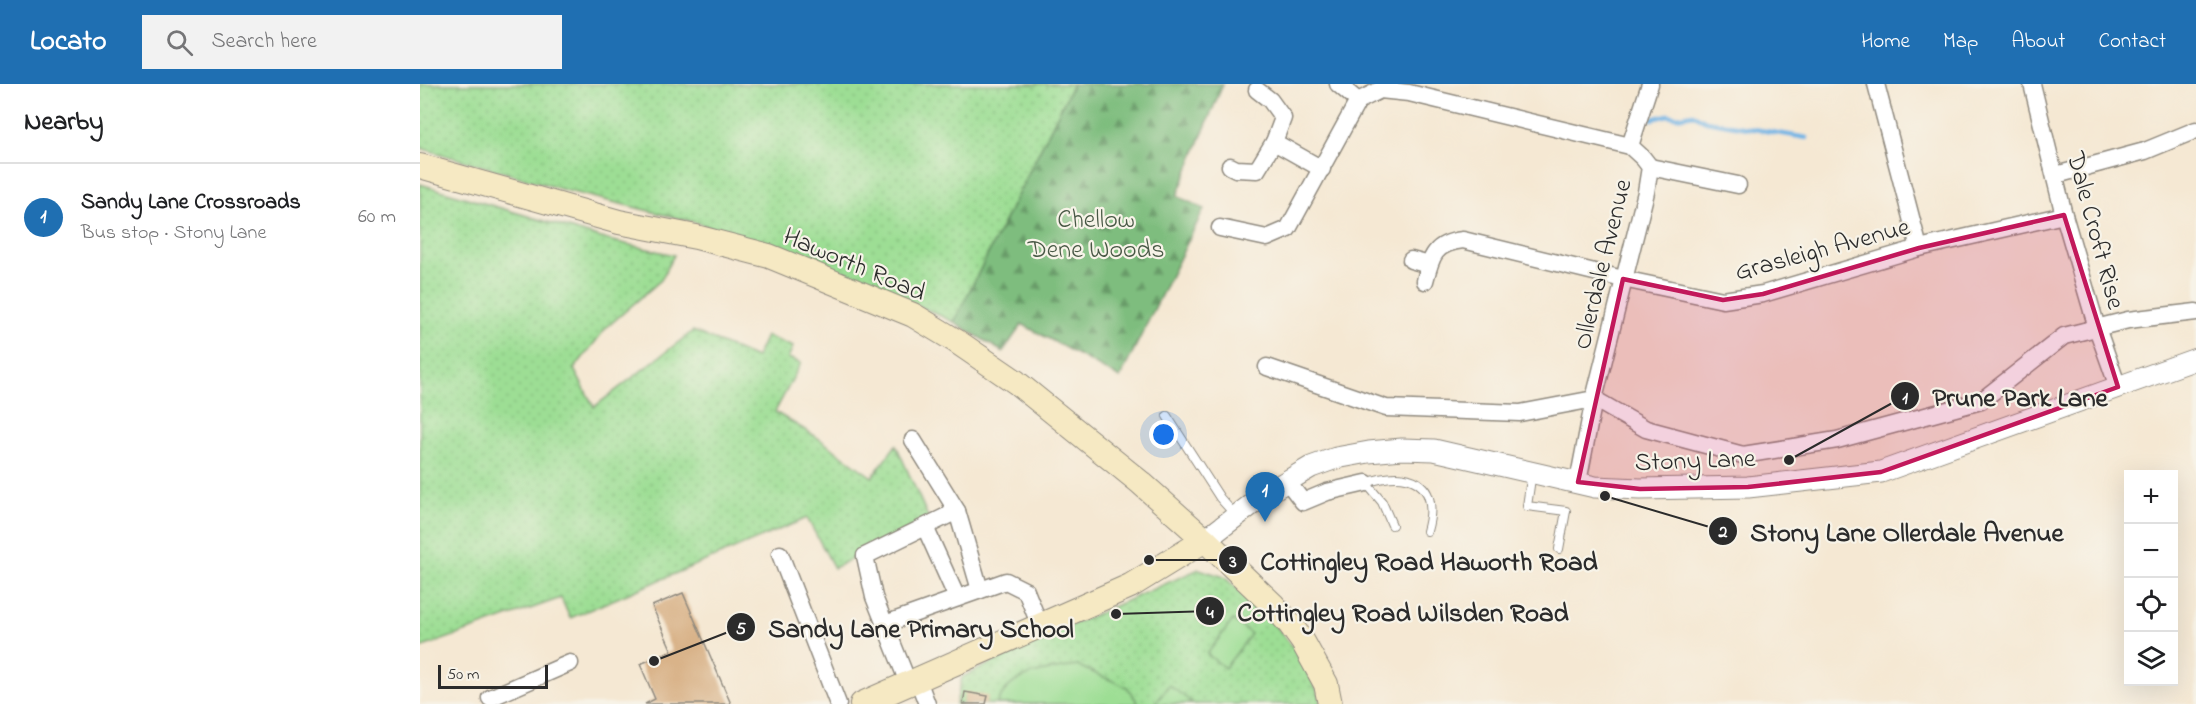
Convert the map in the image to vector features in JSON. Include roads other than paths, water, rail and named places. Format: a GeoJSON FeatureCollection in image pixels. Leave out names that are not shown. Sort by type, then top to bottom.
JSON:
{"type":"FeatureCollection","features":[{"type":"Feature","properties":{"kind":"main road","name":"Haworth Road"},"geometry":{"type":"LineString","coordinates":[[420,166],[619,222],[696,237],[769,256],[913,315],[1016,382],[1141,483],[1205,540],[1290,624],[1303,642],[1326,684],[1330,704]]}},
{"type":"Feature","properties":{"kind":"main road"},"geometry":{"type":"LineString","coordinates":[[862,704],[1130,586],[1205,540]]}},
{"type":"Feature","properties":{"kind":"street"},"geometry":{"type":"LineString","coordinates":[[1220,228],[1267,238],[1288,229],[1358,101],[1338,84]]}},
{"type":"Feature","properties":{"kind":"street"},"geometry":{"type":"LineString","coordinates":[[1630,146],[1650,84]]}},
{"type":"Feature","properties":{"kind":"street"},"geometry":{"type":"LineString","coordinates":[[1876,84],[1919,248]]}},
{"type":"Feature","properties":{"kind":"street","name":"Dale Croft Rise"},"geometry":{"type":"LineString","coordinates":[[2032,84],[2064,215],[2097,328],[2118,387]]}},
{"type":"Feature","properties":{"kind":"street","name":"Ollerdale Avenue"},"geometry":{"type":"LineString","coordinates":[[1358,101],[1380,90],[1409,88],[1630,146],[1650,167],[1646,192],[1594,399],[1578,482]]}},
{"type":"Feature","properties":{"kind":"street"},"geometry":{"type":"LineString","coordinates":[[1230,166],[1236,169],[1257,171],[1274,142],[1283,118],[1270,100],[1257,90]]}},
{"type":"Feature","properties":{"kind":"street"},"geometry":{"type":"LineString","coordinates":[[2056,175],[2145,151],[2196,130]]}},
{"type":"Feature","properties":{"kind":"street"},"geometry":{"type":"LineString","coordinates":[[1274,142],[1322,170]]}},
{"type":"Feature","properties":{"kind":"street"},"geometry":{"type":"LineString","coordinates":[[1650,167],[1738,185]]}},
{"type":"Feature","properties":{"kind":"street","name":"Grasleigh Avenue"},"geometry":{"type":"LineString","coordinates":[[1411,260],[1427,273],[1431,257],[1442,245],[1462,240],[1623,279],[1723,300],[1763,294],[1919,248],[2064,215]]}},
{"type":"Feature","properties":{"kind":"street"},"geometry":{"type":"LineString","coordinates":[[1267,367],[1386,408],[1520,413],[1594,399],[1646,429],[1743,455],[1837,440],[1981,401],[2064,336],[2128,320],[2196,312]]}},
{"type":"Feature","properties":{"kind":"street","name":"Stony Lane"},"geometry":{"type":"LineString","coordinates":[[1205,540],[1287,481],[1311,467],[1336,458],[1402,449],[1434,450],[1595,487],[1640,489],[1736,487],[1881,472],[2196,358]]}},
{"type":"Feature","properties":{"kind":"street"},"geometry":{"type":"LineString","coordinates":[[913,440],[957,511],[980,590]]}},
{"type":"Feature","properties":{"kind":"street"},"geometry":{"type":"LineString","coordinates":[[1287,481],[1303,502],[1327,492],[1366,483]]}},
{"type":"Feature","properties":{"kind":"street"},"geometry":{"type":"LineString","coordinates":[[927,704],[885,624],[874,597],[865,556],[957,511]]}},
{"type":"Feature","properties":{"kind":"street"},"geometry":{"type":"LineString","coordinates":[[925,527],[957,598]]}},
{"type":"Feature","properties":{"kind":"street"},"geometry":{"type":"LineString","coordinates":[[780,554],[838,704]]}},
{"type":"Feature","properties":{"kind":"street"},"geometry":{"type":"LineString","coordinates":[[885,624],[1006,581],[1026,591],[1040,626]]}},
{"type":"Feature","properties":{"kind":"street"},"geometry":{"type":"LineString","coordinates":[[488,702],[570,663]]}},
{"type":"Feature","properties":{"kind":"lane"},"geometry":{"type":"LineString","coordinates":[[1167,416],[1220,498],[1236,516]]}},
{"type":"Feature","properties":{"kind":"lane"},"geometry":{"type":"LineString","coordinates":[[1532,472],[1527,506],[1566,511],[1559,549]]}},
{"type":"Feature","properties":{"kind":"lane"},"geometry":{"type":"LineString","coordinates":[[1392,525],[1382,502],[1366,483],[1396,477],[1412,479],[1420,485],[1432,506],[1427,531]]}},
{"type":"Feature","properties":{"kind":"waterway"},"geometry":{"type":"LineString","coordinates":[[1652,119],[1668,115],[1677,117],[1693,114],[1706,121],[1807,138]]}},
{"type":"Feature","properties":{"kind":"place","name":"Prune Park Lane"},"geometry":{"type":"Point","coordinates":[1789,460]}},
{"type":"Feature","properties":{"kind":"place","name":"Stony Lane Ollerdale Avenue"},"geometry":{"type":"Point","coordinates":[1605,496]}},
{"type":"Feature","properties":{"kind":"place","name":"Sandy Lane Crossroads"},"geometry":{"type":"Point","coordinates":[1265,522]}},
{"type":"Feature","properties":{"kind":"place","name":"Cottingley Road Haworth Road"},"geometry":{"type":"Point","coordinates":[1149,560]}},
{"type":"Feature","properties":{"kind":"place","name":"Cottingley Road Wilsden Road"},"geometry":{"type":"Point","coordinates":[1116,614]}},
{"type":"Feature","properties":{"kind":"place","name":"Sandy Lane Primary School"},"geometry":{"type":"Point","coordinates":[654,661]}},
{"type":"Feature","properties":{"kind":"park label","name":"Chellow Dene Woods"},"geometry":{"type":"Point","coordinates":[1096,233]}}]}
